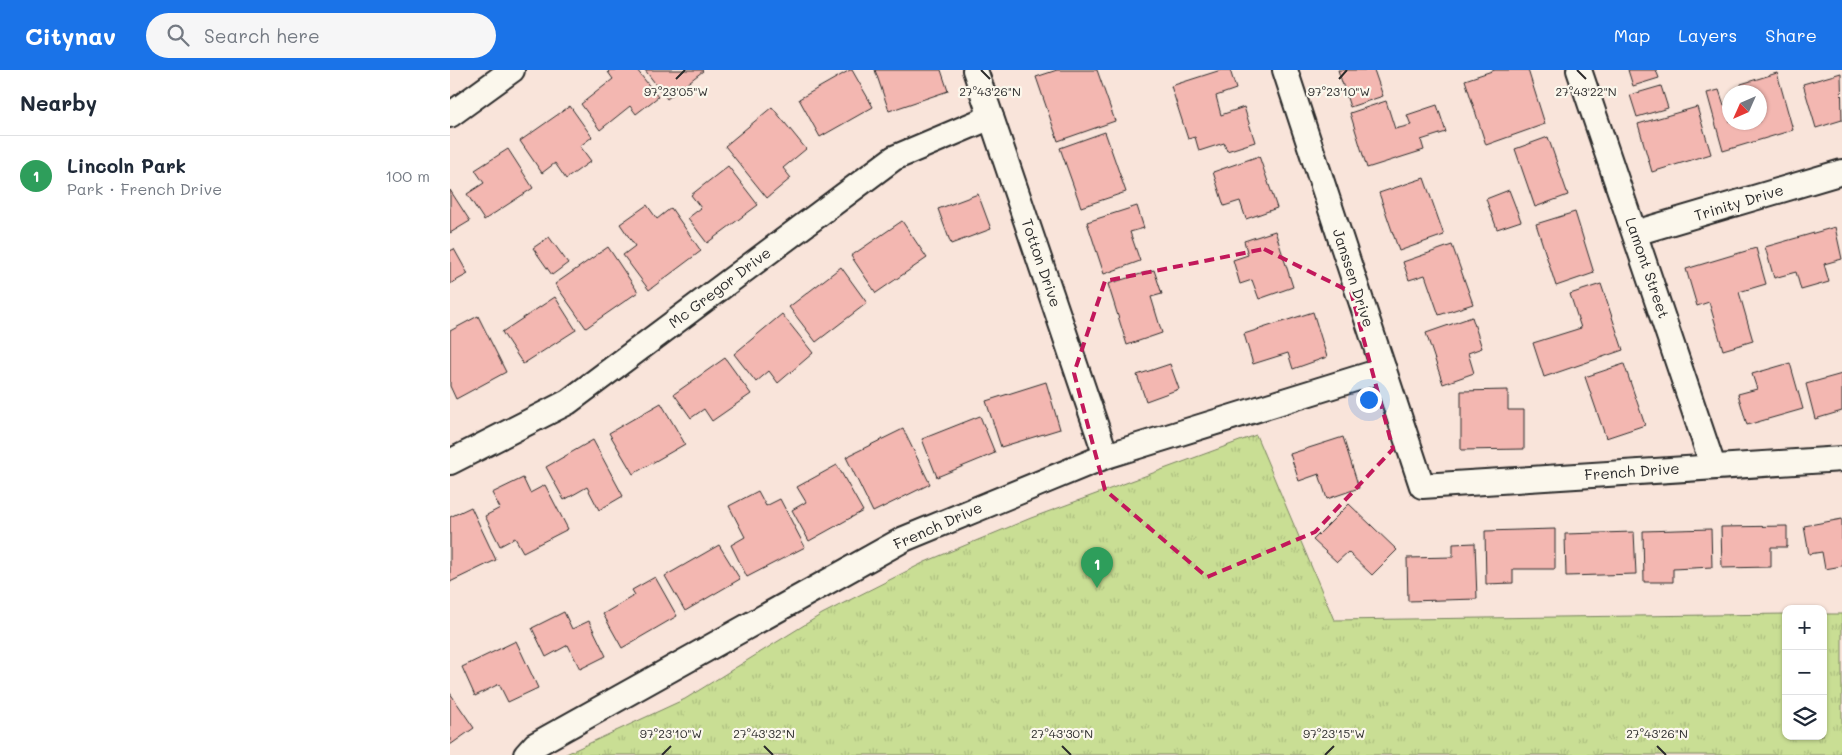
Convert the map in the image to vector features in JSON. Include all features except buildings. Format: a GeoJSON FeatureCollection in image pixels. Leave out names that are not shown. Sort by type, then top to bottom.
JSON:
{"type":"FeatureCollection","features":[{"type":"Feature","properties":{"kind":"street"},"geometry":{"type":"LineString","coordinates":[[450,116],[512,70]]}},
{"type":"Feature","properties":{"kind":"street","name":"Totton Drive"},"geometry":{"type":"LineString","coordinates":[[975,70],[1106,456]]}},
{"type":"Feature","properties":{"kind":"street","name":"Janssen Drive"},"geometry":{"type":"LineString","coordinates":[[1285,70],[1422,486]]}},
{"type":"Feature","properties":{"kind":"street","name":"Lamont Street"},"geometry":{"type":"LineString","coordinates":[[1579,70],[1713,466]]}},
{"type":"Feature","properties":{"kind":"street","name":"Mc Gregor Drive"},"geometry":{"type":"LineString","coordinates":[[450,462],[568,402],[894,158],[991,117]]}},
{"type":"Feature","properties":{"kind":"street","name":"Trinity Drive"},"geometry":{"type":"LineString","coordinates":[[1635,234],[1842,172]]}},
{"type":"Feature","properties":{"kind":"street","name":"French Drive"},"geometry":{"type":"LineString","coordinates":[[526,755],[535,745],[904,539],[1106,456],[1384,370]]}},
{"type":"Feature","properties":{"kind":"street","name":"French Drive"},"geometry":{"type":"LineString","coordinates":[[1422,486],[1842,459]]}},
{"type":"Feature","properties":{"kind":"highlighted area"},"geometry":{"type":"Polygon","coordinates":[[[1264,249],[1351,292],[1393,449],[1315,532],[1207,577],[1105,490],[1074,373],[1105,281],[1264,249]]]}},
{"type":"Feature","properties":{"kind":"green space"},"geometry":{"type":"Polygon","coordinates":[[[1256,435],[1334,620],[1782,614],[1782,740],[1827,740],[1827,614],[1842,614],[1842,753],[1833,755],[564,755],[685,699],[822,614],[925,562],[1031,518],[1256,435]]]}},
{"type":"Feature","properties":{"kind":"place","name":"Lincoln Park"},"geometry":{"type":"Point","coordinates":[1097,588]}}]}
